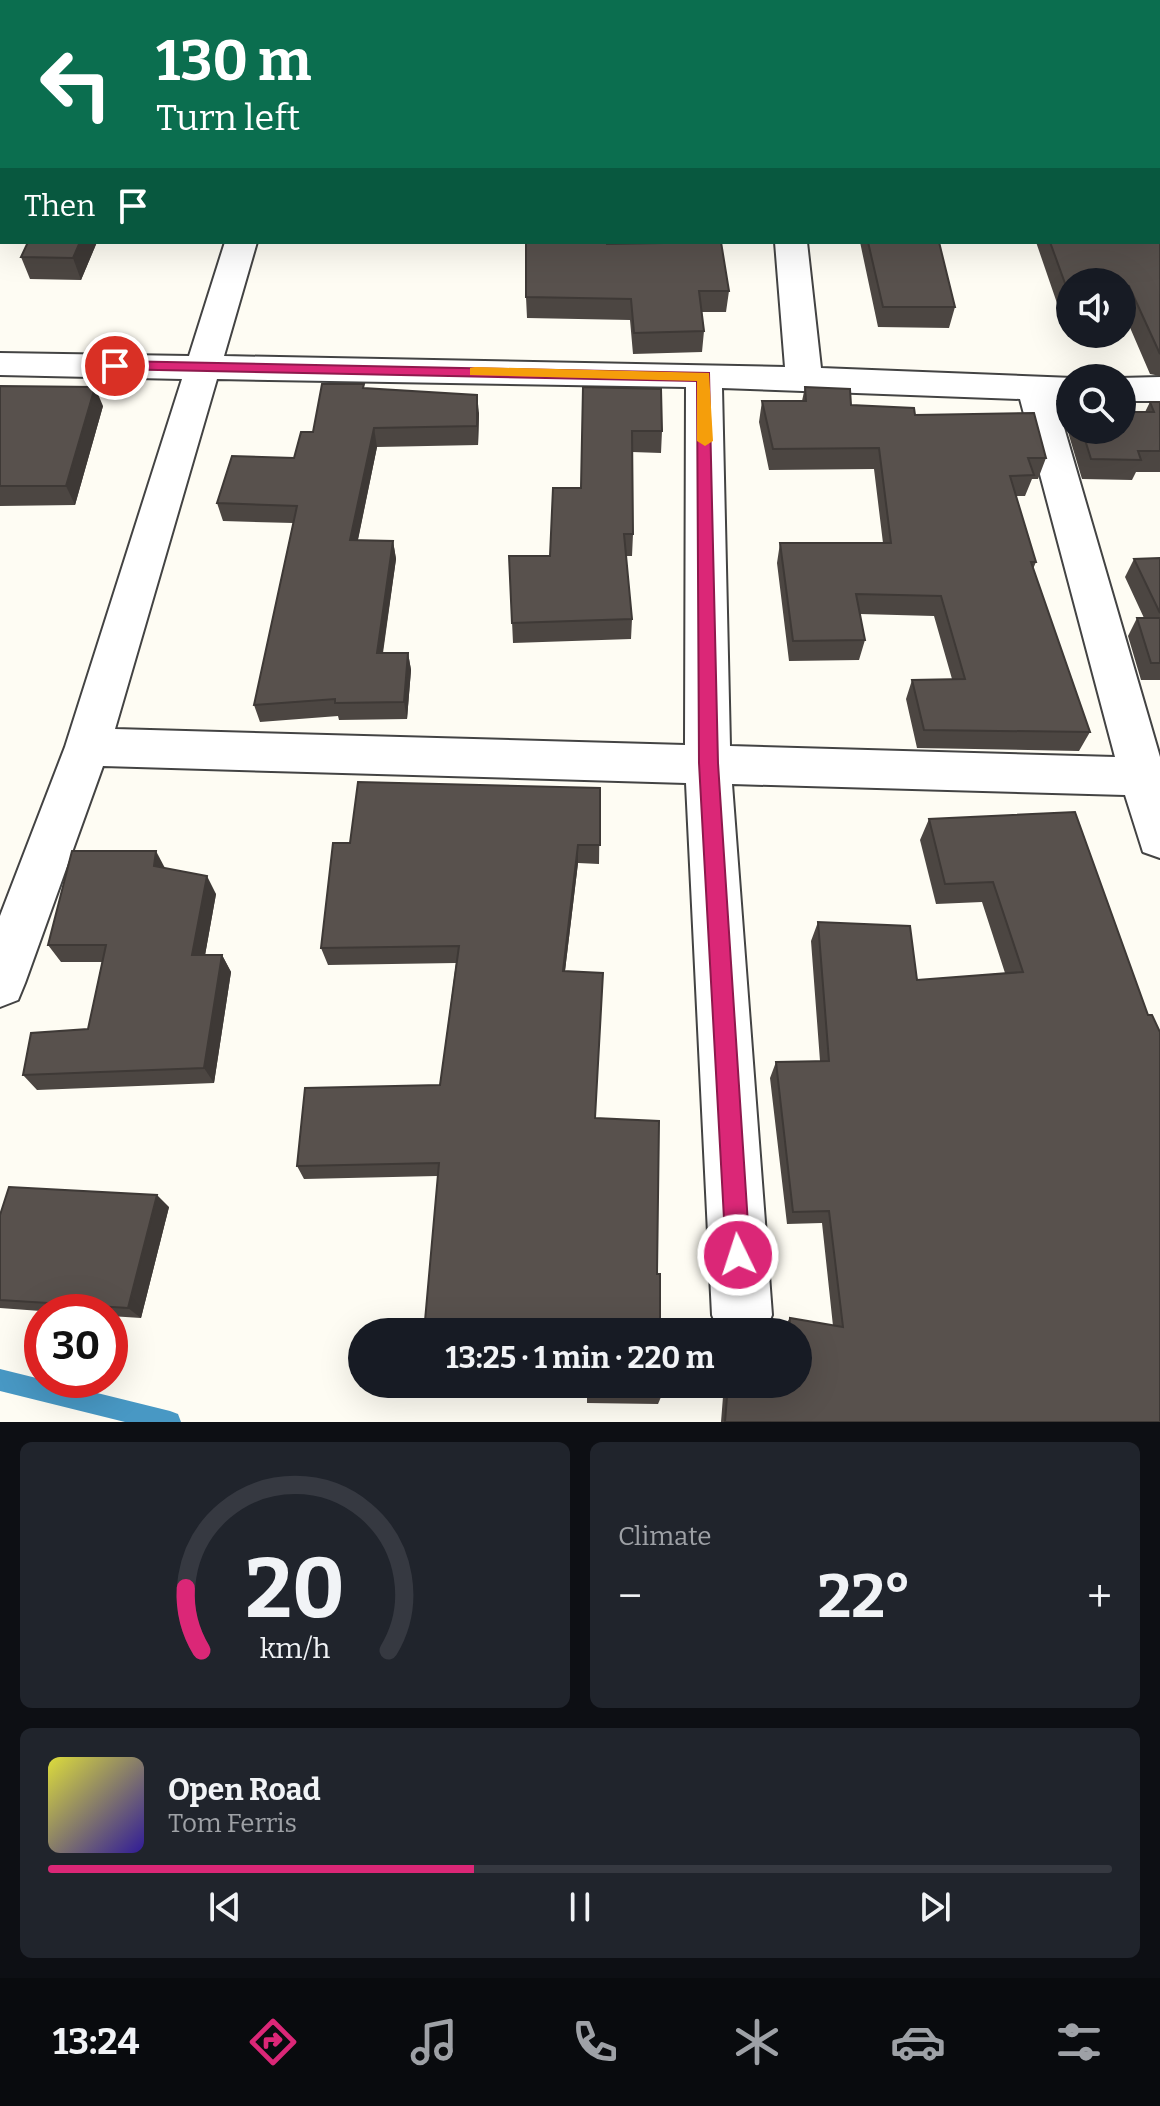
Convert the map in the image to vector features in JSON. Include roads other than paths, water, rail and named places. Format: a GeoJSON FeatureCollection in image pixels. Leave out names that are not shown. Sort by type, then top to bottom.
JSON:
{"type":"FeatureCollection","features":[{"type":"Feature","properties":{"kind":"street"},"geometry":{"type":"LineString","coordinates":[[0,983],[87,747],[240,244]]}},
{"type":"Feature","properties":{"kind":"street"},"geometry":{"type":"LineString","coordinates":[[791,244],[804,380]]}},
{"type":"Feature","properties":{"kind":"street"},"geometry":{"type":"LineString","coordinates":[[0,364],[704,376],[1053,389],[1152,777],[1160,838]]}},
{"type":"Feature","properties":{"kind":"street"},"geometry":{"type":"LineString","coordinates":[[704,376],[708,763],[742,1315]]}},
{"type":"Feature","properties":{"kind":"street"},"geometry":{"type":"LineString","coordinates":[[1136,389],[1160,389]]}},
{"type":"Feature","properties":{"kind":"street"},"geometry":{"type":"LineString","coordinates":[[87,747],[1152,777]]}},
{"type":"Feature","properties":{"kind":"waterway"},"geometry":{"type":"LineString","coordinates":[[0,1380],[170,1422]]}}]}
